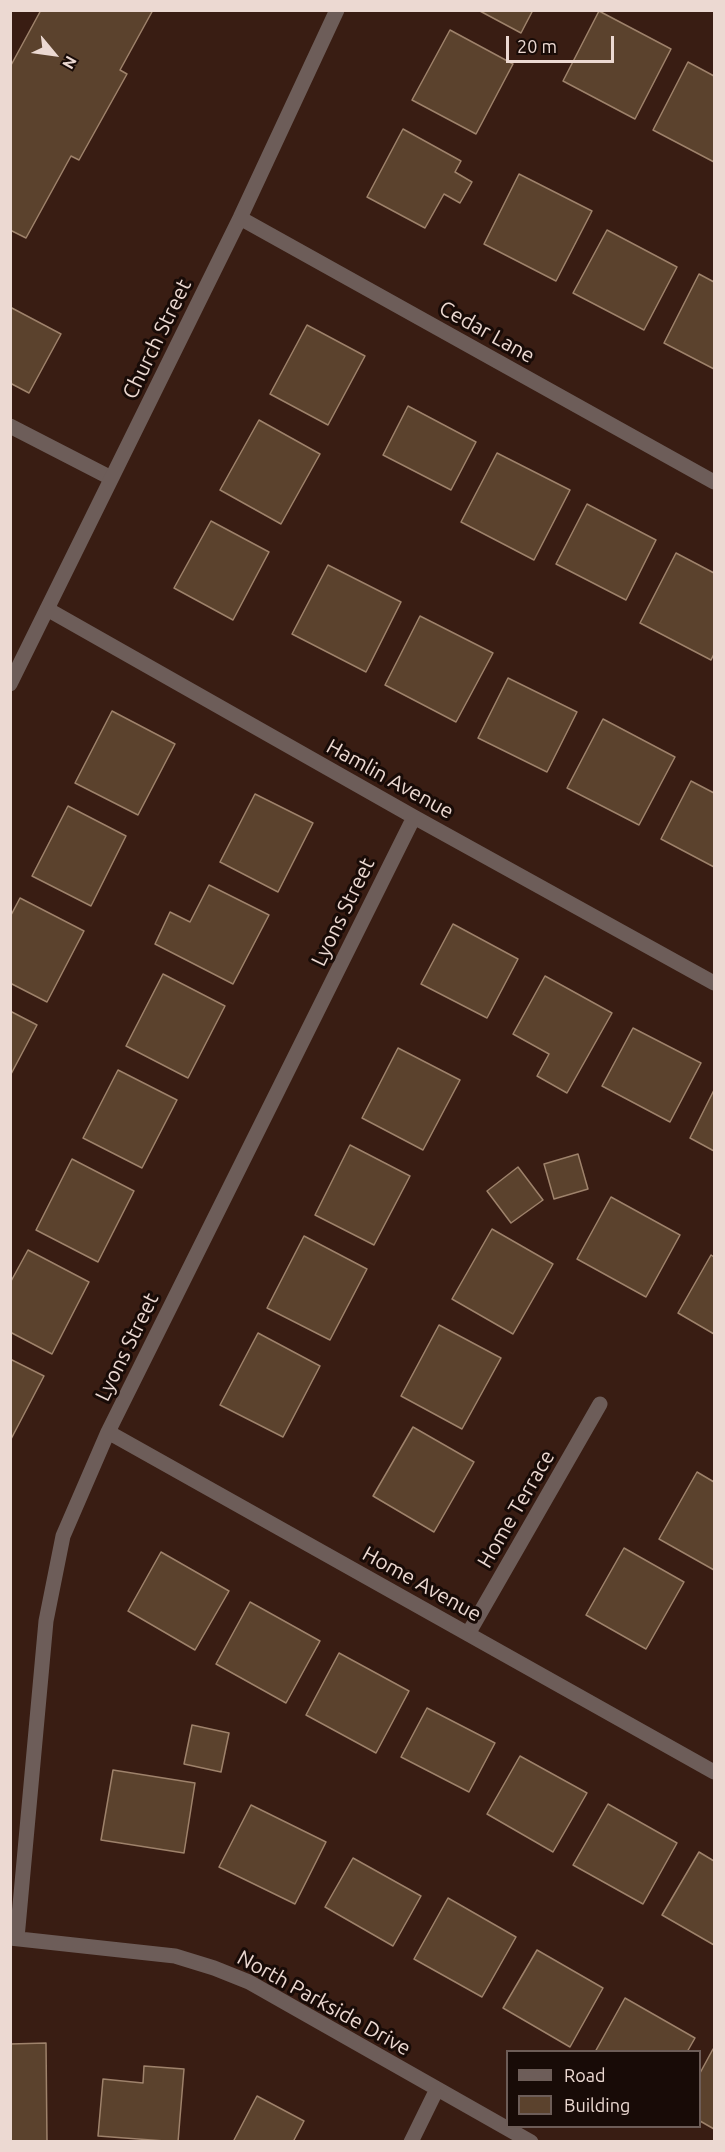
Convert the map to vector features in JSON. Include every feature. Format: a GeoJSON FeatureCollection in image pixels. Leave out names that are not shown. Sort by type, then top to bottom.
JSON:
{"type":"FeatureCollection","features":[{"type":"Feature","properties":{"kind":"street","name":"Church Street"},"geometry":{"type":"LineString","coordinates":[[10,684],[240,218],[337,10]]}},
{"type":"Feature","properties":{"kind":"street","name":"Cedar Lane"},"geometry":{"type":"LineString","coordinates":[[240,218],[714,482]]}},
{"type":"Feature","properties":{"kind":"street"},"geometry":{"type":"LineString","coordinates":[[10,426],[111,478]]}},
{"type":"Feature","properties":{"kind":"street","name":"Hamlin Avenue"},"geometry":{"type":"LineString","coordinates":[[47,609],[414,817],[714,983]]}},
{"type":"Feature","properties":{"kind":"street","name":"Lyons Street"},"geometry":{"type":"LineString","coordinates":[[14,1938],[46,1621],[63,1536],[108,1432],[414,817]]}},
{"type":"Feature","properties":{"kind":"street","name":"Home Terrace"},"geometry":{"type":"LineString","coordinates":[[468,1634],[600,1404]]}},
{"type":"Feature","properties":{"kind":"street","name":"Home Avenue"},"geometry":{"type":"LineString","coordinates":[[108,1432],[714,1772]]}},
{"type":"Feature","properties":{"kind":"street","name":"North Parkside Drive"},"geometry":{"type":"LineString","coordinates":[[14,1938],[174,1956],[214,1968],[249,1982],[506,2128]]}},
{"type":"Feature","properties":{"kind":"street"},"geometry":{"type":"LineString","coordinates":[[411,2142],[437,2089]]}},
{"type":"Feature","properties":{"kind":"street","name":"North Parkside Drive"},"geometry":{"type":"LineString","coordinates":[[506,2128],[531,2142]]}},
{"type":"Feature","properties":{"kind":"building"},"geometry":{"type":"Polygon","coordinates":[[[41,10],[153,10],[120,70],[127,74],[79,160],[71,156],[26,238],[10,230],[10,67],[41,10]]]}},
{"type":"Feature","properties":{"kind":"building"},"geometry":{"type":"Polygon","coordinates":[[[478,10],[533,10],[521,33],[478,10]]]}},
{"type":"Feature","properties":{"kind":"building"},"geometry":{"type":"Polygon","coordinates":[[[599,11],[671,49],[635,119],[563,81],[599,11]]]}},
{"type":"Feature","properties":{"kind":"building"},"geometry":{"type":"Polygon","coordinates":[[[450,30],[513,64],[476,134],[412,100],[450,30]]]}},
{"type":"Feature","properties":{"kind":"building"},"geometry":{"type":"Polygon","coordinates":[[[688,62],[714,76],[714,162],[653,130],[688,62]]]}},
{"type":"Feature","properties":{"kind":"building"},"geometry":{"type":"Polygon","coordinates":[[[403,129],[461,161],[455,172],[472,182],[460,203],[444,194],[425,228],[367,197],[403,129]]]}},
{"type":"Feature","properties":{"kind":"building"},"geometry":{"type":"Polygon","coordinates":[[[519,174],[592,211],[556,281],[484,244],[519,174]]]}},
{"type":"Feature","properties":{"kind":"building"},"geometry":{"type":"Polygon","coordinates":[[[607,230],[677,267],[644,330],[573,293],[607,230]]]}},
{"type":"Feature","properties":{"kind":"building"},"geometry":{"type":"Polygon","coordinates":[[[699,274],[714,282],[714,369],[664,343],[699,274]]]}},
{"type":"Feature","properties":{"kind":"building"},"geometry":{"type":"Polygon","coordinates":[[[10,307],[61,334],[29,393],[10,383],[10,307]]]}},
{"type":"Feature","properties":{"kind":"building"},"geometry":{"type":"Polygon","coordinates":[[[307,325],[365,356],[328,425],[270,394],[307,325]]]}},
{"type":"Feature","properties":{"kind":"building"},"geometry":{"type":"Polygon","coordinates":[[[408,406],[476,442],[451,490],[383,455],[408,406]]]}},
{"type":"Feature","properties":{"kind":"building"},"geometry":{"type":"Polygon","coordinates":[[[259,420],[320,454],[281,524],[220,490],[259,420]]]}},
{"type":"Feature","properties":{"kind":"building"},"geometry":{"type":"Polygon","coordinates":[[[497,453],[570,490],[534,560],[461,522],[497,453]]]}},
{"type":"Feature","properties":{"kind":"building"},"geometry":{"type":"Polygon","coordinates":[[[587,504],[656,540],[626,600],[556,564],[587,504]]]}},
{"type":"Feature","properties":{"kind":"building"},"geometry":{"type":"Polygon","coordinates":[[[211,521],[269,552],[233,620],[174,588],[211,521]]]}},
{"type":"Feature","properties":{"kind":"building"},"geometry":{"type":"Polygon","coordinates":[[[676,553],[714,573],[714,654],[711,660],[640,623],[676,553]]]}},
{"type":"Feature","properties":{"kind":"building"},"geometry":{"type":"Polygon","coordinates":[[[328,565],[401,602],[366,672],[292,634],[328,565]]]}},
{"type":"Feature","properties":{"kind":"building"},"geometry":{"type":"Polygon","coordinates":[[[420,616],[493,653],[456,722],[385,685],[420,616]]]}},
{"type":"Feature","properties":{"kind":"building"},"geometry":{"type":"Polygon","coordinates":[[[508,678],[577,712],[547,772],[478,738],[508,678]]]}},
{"type":"Feature","properties":{"kind":"building"},"geometry":{"type":"Polygon","coordinates":[[[112,711],[175,744],[138,815],[75,783],[112,711]]]}},
{"type":"Feature","properties":{"kind":"building"},"geometry":{"type":"Polygon","coordinates":[[[603,719],[675,757],[639,825],[567,788],[603,719]]]}},
{"type":"Feature","properties":{"kind":"building"},"geometry":{"type":"Polygon","coordinates":[[[691,781],[714,793],[714,867],[661,839],[691,781]]]}},
{"type":"Feature","properties":{"kind":"building"},"geometry":{"type":"Polygon","coordinates":[[[255,794],[313,823],[278,892],[220,862],[255,794]]]}},
{"type":"Feature","properties":{"kind":"building"},"geometry":{"type":"Polygon","coordinates":[[[68,806],[126,836],[91,906],[32,876],[68,806]]]}},
{"type":"Feature","properties":{"kind":"building"},"geometry":{"type":"Polygon","coordinates":[[[209,885],[269,915],[233,984],[155,944],[170,912],[190,922],[209,885]]]}},
{"type":"Feature","properties":{"kind":"building"},"geometry":{"type":"Polygon","coordinates":[[[20,898],[84,931],[47,1002],[10,983],[10,917],[20,898]]]}},
{"type":"Feature","properties":{"kind":"building"},"geometry":{"type":"Polygon","coordinates":[[[453,924],[518,959],[487,1018],[421,984],[453,924]]]}},
{"type":"Feature","properties":{"kind":"building"},"geometry":{"type":"Polygon","coordinates":[[[163,974],[225,1006],[188,1078],[126,1046],[163,974]]]}},
{"type":"Feature","properties":{"kind":"building"},"geometry":{"type":"Polygon","coordinates":[[[545,976],[612,1013],[567,1093],[537,1076],[549,1054],[513,1034],[545,976]]]}},
{"type":"Feature","properties":{"kind":"building"},"geometry":{"type":"Polygon","coordinates":[[[10,1011],[37,1025],[10,1076],[10,1011]]]}},
{"type":"Feature","properties":{"kind":"building"},"geometry":{"type":"Polygon","coordinates":[[[633,1028],[701,1063],[670,1122],[602,1086],[633,1028]]]}},
{"type":"Feature","properties":{"kind":"building"},"geometry":{"type":"Polygon","coordinates":[[[398,1048],[460,1080],[423,1150],[362,1118],[398,1048]]]}},
{"type":"Feature","properties":{"kind":"building"},"geometry":{"type":"Polygon","coordinates":[[[118,1070],[177,1100],[142,1168],[83,1138],[118,1070]]]}},
{"type":"Feature","properties":{"kind":"building"},"geometry":{"type":"Polygon","coordinates":[[[714,1090],[714,1151],[690,1138],[714,1090]]]}},
{"type":"Feature","properties":{"kind":"building"},"geometry":{"type":"Polygon","coordinates":[[[350,1145],[410,1176],[374,1245],[315,1215],[350,1145]]]}},
{"type":"Feature","properties":{"kind":"building"},"geometry":{"type":"Polygon","coordinates":[[[578,1154],[588,1189],[554,1199],[544,1164],[578,1154]]]}},
{"type":"Feature","properties":{"kind":"building"},"geometry":{"type":"Polygon","coordinates":[[[72,1159],[134,1191],[98,1262],[36,1230],[72,1159]]]}},
{"type":"Feature","properties":{"kind":"building"},"geometry":{"type":"Polygon","coordinates":[[[518,1167],[543,1200],[511,1223],[487,1191],[518,1167]]]}},
{"type":"Feature","properties":{"kind":"building"},"geometry":{"type":"Polygon","coordinates":[[[611,1197],[680,1235],[646,1297],[577,1259],[611,1197]]]}},
{"type":"Feature","properties":{"kind":"building"},"geometry":{"type":"Polygon","coordinates":[[[492,1229],[553,1264],[513,1334],[452,1299],[492,1229]]]}},
{"type":"Feature","properties":{"kind":"building"},"geometry":{"type":"Polygon","coordinates":[[[304,1236],[367,1269],[330,1340],[267,1308],[304,1236]]]}},
{"type":"Feature","properties":{"kind":"building"},"geometry":{"type":"Polygon","coordinates":[[[28,1250],[89,1282],[52,1354],[10,1332],[10,1283],[28,1250]]]}},
{"type":"Feature","properties":{"kind":"building"},"geometry":{"type":"Polygon","coordinates":[[[711,1255],[714,1257],[714,1334],[678,1313],[711,1255]]]}},
{"type":"Feature","properties":{"kind":"building"},"geometry":{"type":"Polygon","coordinates":[[[439,1325],[501,1358],[462,1429],[401,1396],[439,1325]]]}},
{"type":"Feature","properties":{"kind":"building"},"geometry":{"type":"Polygon","coordinates":[[[258,1333],[320,1366],[283,1437],[220,1405],[258,1333]]]}},
{"type":"Feature","properties":{"kind":"building"},"geometry":{"type":"Polygon","coordinates":[[[10,1359],[44,1376],[10,1441],[10,1359]]]}},
{"type":"Feature","properties":{"kind":"building"},"geometry":{"type":"Polygon","coordinates":[[[413,1427],[474,1462],[434,1532],[373,1496],[413,1427]]]}},
{"type":"Feature","properties":{"kind":"building"},"geometry":{"type":"Polygon","coordinates":[[[697,1472],[714,1482],[714,1570],[659,1539],[697,1472]]]}},
{"type":"Feature","properties":{"kind":"building"},"geometry":{"type":"Polygon","coordinates":[[[624,1548],[684,1582],[646,1649],[586,1615],[624,1548]]]}},
{"type":"Feature","properties":{"kind":"building"},"geometry":{"type":"Polygon","coordinates":[[[161,1552],[229,1591],[195,1650],[128,1611],[161,1552]]]}},
{"type":"Feature","properties":{"kind":"building"},"geometry":{"type":"Polygon","coordinates":[[[250,1602],[320,1641],[286,1703],[216,1664],[250,1602]]]}},
{"type":"Feature","properties":{"kind":"building"},"geometry":{"type":"Polygon","coordinates":[[[339,1653],[409,1691],[376,1753],[306,1715],[339,1653]]]}},
{"type":"Feature","properties":{"kind":"building"},"geometry":{"type":"Polygon","coordinates":[[[427,1708],[495,1743],[469,1792],[401,1757],[427,1708]]]}},
{"type":"Feature","properties":{"kind":"building"},"geometry":{"type":"Polygon","coordinates":[[[192,1725],[229,1733],[221,1772],[184,1764],[192,1725]]]}},
{"type":"Feature","properties":{"kind":"building"},"geometry":{"type":"Polygon","coordinates":[[[520,1756],[587,1793],[553,1852],[487,1814],[520,1756]]]}},
{"type":"Feature","properties":{"kind":"building"},"geometry":{"type":"Polygon","coordinates":[[[113,1770],[195,1783],[184,1853],[101,1840],[113,1770]]]}},
{"type":"Feature","properties":{"kind":"building"},"geometry":{"type":"Polygon","coordinates":[[[608,1804],[677,1843],[643,1904],[573,1865],[608,1804]]]}},
{"type":"Feature","properties":{"kind":"building"},"geometry":{"type":"Polygon","coordinates":[[[251,1805],[326,1842],[295,1904],[219,1867],[251,1805]]]}},
{"type":"Feature","properties":{"kind":"building"},"geometry":{"type":"Polygon","coordinates":[[[699,1852],[714,1861],[714,1945],[662,1915],[699,1852]]]}},
{"type":"Feature","properties":{"kind":"building"},"geometry":{"type":"Polygon","coordinates":[[[353,1858],[421,1896],[393,1946],[325,1907],[353,1858]]]}},
{"type":"Feature","properties":{"kind":"building"},"geometry":{"type":"Polygon","coordinates":[[[448,1898],[516,1937],[482,1997],[414,1959],[448,1898]]]}},
{"type":"Feature","properties":{"kind":"building"},"geometry":{"type":"Polygon","coordinates":[[[537,1950],[603,1988],[570,2047],[503,2008],[537,1950]]]}},
{"type":"Feature","properties":{"kind":"building"},"geometry":{"type":"Polygon","coordinates":[[[625,1998],[695,2038],[688,2050],[596,2050],[625,1998]]]}},
{"type":"Feature","properties":{"kind":"building"},"geometry":{"type":"Polygon","coordinates":[[[46,2043],[47,2142],[10,2142],[10,2044],[46,2043]]]}},
{"type":"Feature","properties":{"kind":"building"},"geometry":{"type":"Polygon","coordinates":[[[713,2049],[714,2129],[701,2122],[701,2071],[713,2049]]]}},
{"type":"Feature","properties":{"kind":"building"},"geometry":{"type":"Polygon","coordinates":[[[144,2066],[184,2069],[178,2142],[98,2136],[103,2079],[143,2083],[144,2066]]]}},
{"type":"Feature","properties":{"kind":"building"},"geometry":{"type":"Polygon","coordinates":[[[257,2096],[304,2121],[293,2142],[233,2142],[257,2096]]]}}]}
